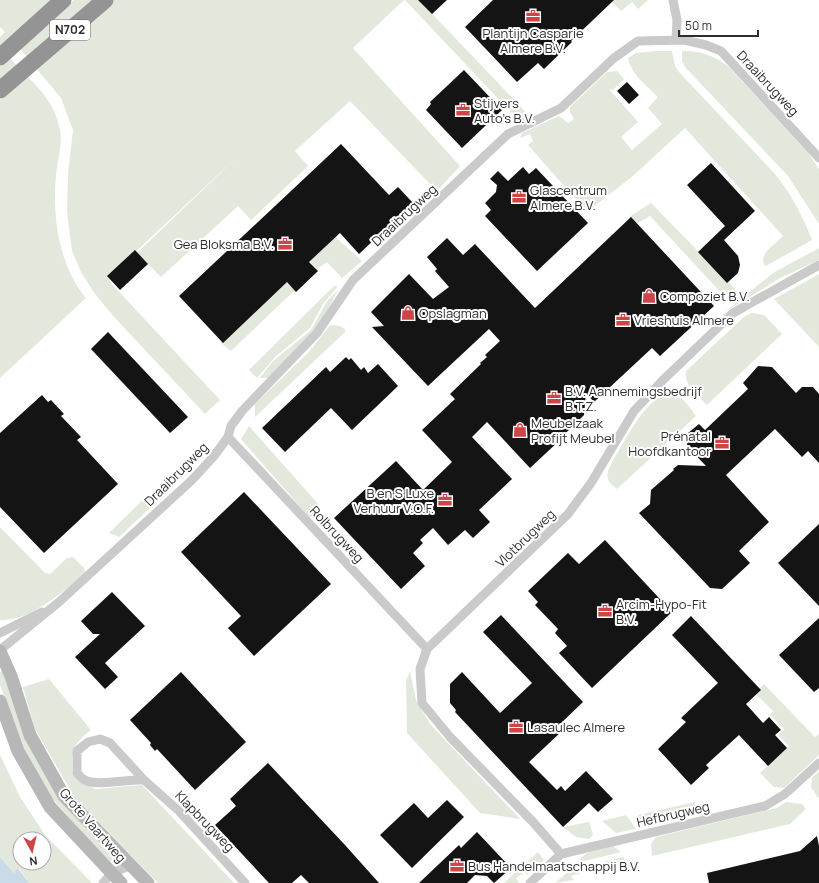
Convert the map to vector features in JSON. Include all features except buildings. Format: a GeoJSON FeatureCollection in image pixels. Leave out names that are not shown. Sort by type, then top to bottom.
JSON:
{"type":"FeatureCollection","features":[{"type":"Feature","properties":{"kind":"highway","name":"N702"},"geometry":{"type":"LineString","coordinates":[[0,57],[63,0]]}},
{"type":"Feature","properties":{"kind":"highway","name":"N702"},"geometry":{"type":"LineString","coordinates":[[0,90],[105,0]]}},
{"type":"Feature","properties":{"kind":"main road","name":"Grote Vaartweg"},"geometry":{"type":"LineString","coordinates":[[0,650],[11,676],[30,735],[64,796],[129,866],[148,883]]}},
{"type":"Feature","properties":{"kind":"main road","name":"Grote Vaartweg"},"geometry":{"type":"LineString","coordinates":[[0,701],[18,751],[50,807],[121,883]]}},
{"type":"Feature","properties":{"kind":"street"},"geometry":{"type":"LineString","coordinates":[[673,0],[677,20],[676,40]]}},
{"type":"Feature","properties":{"kind":"street","name":"Draaibrugweg"},"geometry":{"type":"LineString","coordinates":[[0,650],[59,602],[192,480],[214,456],[228,437],[231,426],[242,410],[317,333],[353,280],[508,134],[561,108],[614,58],[638,41],[676,40],[706,45],[721,51],[819,158]]}},
{"type":"Feature","properties":{"kind":"street","name":"Vlotbrugweg"},"geometry":{"type":"LineString","coordinates":[[562,854],[450,737],[422,703],[420,669],[427,649],[568,514],[591,483],[634,411],[663,380],[733,313],[819,265]]}},
{"type":"Feature","properties":{"kind":"street","name":"Rolbrugweg"},"geometry":{"type":"LineString","coordinates":[[228,437],[427,649]]}},
{"type":"Feature","properties":{"kind":"street","name":"Draaibrugweg"},"geometry":{"type":"LineString","coordinates":[[0,633],[59,602]]}},
{"type":"Feature","properties":{"kind":"street","name":"Klapbrugweg"},"geometry":{"type":"LineString","coordinates":[[144,780],[127,779],[98,783],[85,781],[77,773],[77,751],[88,742],[100,739],[110,743],[144,780],[179,811],[245,883]]}},
{"type":"Feature","properties":{"kind":"street","name":"Hefbrugweg"},"geometry":{"type":"LineString","coordinates":[[530,883],[562,854],[765,806],[785,794],[819,763]]}},
{"type":"Feature","properties":{"kind":"street"},"geometry":{"type":"LineString","coordinates":[[103,883],[112,873],[129,866]]}},
{"type":"Feature","properties":{"kind":"street"},"geometry":{"type":"LineString","coordinates":[[121,883],[129,866]]}},
{"type":"Feature","properties":{"kind":"shaded area"},"geometry":{"type":"Polygon","coordinates":[[[0,0],[56,0],[0,49],[0,37],[5,32],[0,27],[0,0]]]}},
{"type":"Feature","properties":{"kind":"shaded area"},"geometry":{"type":"Polygon","coordinates":[[[74,0],[97,0],[29,59],[19,48],[74,0]]]}},
{"type":"Feature","properties":{"kind":"shaded area"},"geometry":{"type":"Polygon","coordinates":[[[114,0],[404,0],[353,48],[460,166],[439,189],[432,186],[350,101],[295,151],[308,166],[251,220],[238,206],[161,277],[137,253],[237,157],[116,270],[109,281],[220,400],[205,414],[115,318],[95,294],[81,272],[72,251],[67,212],[68,174],[73,130],[61,98],[36,68],[114,0]]]}},
{"type":"Feature","properties":{"kind":"shaded area"},"geometry":{"type":"Polygon","coordinates":[[[405,0],[419,0],[522,108],[526,113],[525,122],[523,125],[405,0]]]}},
{"type":"Feature","properties":{"kind":"shaded area"},"geometry":{"type":"Polygon","coordinates":[[[611,0],[648,0],[638,9],[632,2],[621,11],[611,0]]]}},
{"type":"Feature","properties":{"kind":"shaded area"},"geometry":{"type":"Polygon","coordinates":[[[672,51],[675,66],[679,72],[775,174],[787,190],[796,206],[812,240],[766,266],[763,262],[765,254],[783,236],[685,128],[634,175],[587,212],[528,145],[533,141],[530,134],[520,138],[522,133],[559,116],[568,123],[574,119],[570,112],[570,107],[607,72],[617,71],[624,79],[613,90],[609,89],[638,122],[621,137],[632,150],[662,124],[648,108],[658,97],[644,84],[632,69],[628,58],[636,53],[672,51]]]}},
{"type":"Feature","properties":{"kind":"shaded area"},"geometry":{"type":"Polygon","coordinates":[[[682,51],[707,54],[729,67],[809,154],[819,169],[819,224],[788,176],[685,67],[682,61],[682,51]]]}},
{"type":"Feature","properties":{"kind":"shaded area"},"geometry":{"type":"Polygon","coordinates":[[[9,57],[19,68],[0,84],[0,65],[9,57]]]}},
{"type":"Feature","properties":{"kind":"shaded area"},"geometry":{"type":"Polygon","coordinates":[[[27,76],[48,100],[58,122],[61,141],[55,191],[55,207],[59,240],[69,271],[86,298],[0,378],[0,100],[27,76]]]}},
{"type":"Feature","properties":{"kind":"shaded area"},"geometry":{"type":"Polygon","coordinates":[[[651,203],[735,289],[725,297],[650,216],[636,224],[629,217],[651,203]]]}},
{"type":"Feature","properties":{"kind":"shaded area"},"geometry":{"type":"Polygon","coordinates":[[[334,236],[362,261],[342,278],[327,262],[317,269],[309,260],[334,236]]]}},
{"type":"Feature","properties":{"kind":"shaded area"},"geometry":{"type":"Polygon","coordinates":[[[819,248],[819,260],[780,278],[725,312],[773,273],[819,248]]]}},
{"type":"Feature","properties":{"kind":"shaded area"},"geometry":{"type":"Polygon","coordinates":[[[819,274],[819,347],[774,299],[819,274]]]}},
{"type":"Feature","properties":{"kind":"shaded area"},"geometry":{"type":"Polygon","coordinates":[[[285,281],[295,290],[231,351],[220,342],[285,281]]]}},
{"type":"Feature","properties":{"kind":"shaded area"},"geometry":{"type":"Polygon","coordinates":[[[334,286],[338,286],[323,304],[310,328],[276,356],[257,378],[249,370],[334,286]]]}},
{"type":"Feature","properties":{"kind":"shaded area"},"geometry":{"type":"Polygon","coordinates":[[[338,290],[319,326],[268,378],[260,378],[272,362],[311,330],[327,301],[338,290]]]}},
{"type":"Feature","properties":{"kind":"shaded area"},"geometry":{"type":"Polygon","coordinates":[[[752,313],[764,315],[782,334],[707,405],[689,386],[686,371],[745,316],[752,313]]]}},
{"type":"Feature","properties":{"kind":"shaded area"},"geometry":{"type":"Polygon","coordinates":[[[330,325],[340,326],[345,329],[345,332],[255,417],[255,404],[309,352],[330,325]]]}},
{"type":"Feature","properties":{"kind":"shaded area"},"geometry":{"type":"Polygon","coordinates":[[[668,392],[676,394],[680,397],[696,416],[617,489],[611,483],[607,475],[611,464],[635,423],[651,404],[668,392]]]}},
{"type":"Feature","properties":{"kind":"shaded area"},"geometry":{"type":"Polygon","coordinates":[[[249,426],[320,506],[310,518],[241,439],[249,426]]]}},
{"type":"Feature","properties":{"kind":"shaded area"},"geometry":{"type":"Polygon","coordinates":[[[204,445],[205,451],[187,469],[183,467],[178,472],[180,477],[165,494],[159,496],[155,490],[204,445]]]}},
{"type":"Feature","properties":{"kind":"shaded area"},"geometry":{"type":"Polygon","coordinates":[[[148,495],[152,502],[152,506],[119,537],[109,533],[148,495]]]}},
{"type":"Feature","properties":{"kind":"shaded area"},"geometry":{"type":"Polygon","coordinates":[[[0,527],[45,573],[50,574],[67,558],[73,557],[84,568],[85,573],[68,588],[34,611],[11,620],[0,620],[0,527]]]}},
{"type":"Feature","properties":{"kind":"shaded area"},"geometry":{"type":"Polygon","coordinates":[[[5,670],[35,750],[115,856],[109,863],[52,798],[26,753],[0,685],[0,672],[5,670]]]}},
{"type":"Feature","properties":{"kind":"shaded area"},"geometry":{"type":"Polygon","coordinates":[[[410,671],[416,700],[430,724],[520,819],[480,813],[407,733],[406,681],[410,671]]]}},
{"type":"Feature","properties":{"kind":"shaded area"},"geometry":{"type":"Polygon","coordinates":[[[49,679],[91,730],[80,739],[75,747],[72,757],[72,772],[84,784],[96,789],[142,785],[234,883],[158,883],[75,798],[35,729],[23,687],[49,679]]]}},
{"type":"Feature","properties":{"kind":"shaded area"},"geometry":{"type":"Polygon","coordinates":[[[764,684],[815,737],[819,734],[819,755],[784,788],[774,787],[760,773],[789,746],[778,735],[784,729],[770,715],[773,711],[755,693],[764,684]]]}},
{"type":"Feature","properties":{"kind":"shaded area"},"geometry":{"type":"Polygon","coordinates":[[[0,755],[20,797],[42,831],[12,831],[12,871],[0,857],[0,755]]]}},
{"type":"Feature","properties":{"kind":"shaded area"},"geometry":{"type":"Polygon","coordinates":[[[819,771],[818,798],[811,787],[812,778],[819,771]]]}},
{"type":"Feature","properties":{"kind":"shaded area"},"geometry":{"type":"Polygon","coordinates":[[[695,802],[696,809],[692,816],[645,827],[638,815],[695,802]]]}},
{"type":"Feature","properties":{"kind":"shaded area"},"geometry":{"type":"Polygon","coordinates":[[[786,802],[802,804],[806,809],[790,824],[652,856],[651,844],[656,837],[777,808],[786,802]]]}},
{"type":"Feature","properties":{"kind":"shaded area"},"geometry":{"type":"Polygon","coordinates":[[[626,815],[636,829],[616,833],[602,821],[626,815]]]}},
{"type":"Feature","properties":{"kind":"shaded area"},"geometry":{"type":"Polygon","coordinates":[[[589,822],[593,835],[589,839],[576,837],[563,827],[589,822]]]}},
{"type":"Feature","properties":{"kind":"shaded area"},"geometry":{"type":"Polygon","coordinates":[[[52,842],[92,883],[29,883],[21,871],[52,871],[52,842]]]}},
{"type":"Feature","properties":{"kind":"shaded area"},"geometry":{"type":"Polygon","coordinates":[[[613,846],[621,852],[576,863],[587,853],[613,846]]]}},
{"type":"Feature","properties":{"kind":"shaded area"},"geometry":{"type":"Polygon","coordinates":[[[538,852],[544,860],[527,875],[525,872],[516,878],[519,883],[504,883],[538,852]]]}},
{"type":"Feature","properties":{"kind":"shaded area"},"geometry":{"type":"Polygon","coordinates":[[[624,857],[624,860],[571,876],[574,880],[555,883],[570,870],[624,857]]]}},
{"type":"Feature","properties":{"kind":"water"},"geometry":{"type":"Polygon","coordinates":[[[0,857],[14,873],[16,871],[20,871],[29,883],[0,883],[0,857]]]}},
{"type":"Feature","properties":{"kind":"place","name":"Plantijn Casparie Almere B.V."},"geometry":{"type":"Point","coordinates":[533,16]}},
{"type":"Feature","properties":{"kind":"place","name":"Stijvers Auto's B.V."},"geometry":{"type":"Point","coordinates":[463,110]}},
{"type":"Feature","properties":{"kind":"place","name":"Glascentrum Almere B.V."},"geometry":{"type":"Point","coordinates":[519,197]}},
{"type":"Feature","properties":{"kind":"place","name":"Gea Bloksma B.V."},"geometry":{"type":"Point","coordinates":[285,244]}},
{"type":"Feature","properties":{"kind":"place","name":"Compoziet B.V."},"geometry":{"type":"Point","coordinates":[649,296]}},
{"type":"Feature","properties":{"kind":"place","name":"Opslagman"},"geometry":{"type":"Point","coordinates":[408,313]}},
{"type":"Feature","properties":{"kind":"place","name":"Vrieshuis Almere"},"geometry":{"type":"Point","coordinates":[623,320]}},
{"type":"Feature","properties":{"kind":"place","name":"B.V. Aannemingsbedrijf B.T.Z."},"geometry":{"type":"Point","coordinates":[554,398]}},
{"type":"Feature","properties":{"kind":"place","name":"Meubelzaak Profijt Meubel"},"geometry":{"type":"Point","coordinates":[520,430]}},
{"type":"Feature","properties":{"kind":"place","name":"Prénatal Hoofdkantoor"},"geometry":{"type":"Point","coordinates":[722,443]}},
{"type":"Feature","properties":{"kind":"place","name":"B en S Luxe Verhuur V.O.F."},"geometry":{"type":"Point","coordinates":[445,500]}},
{"type":"Feature","properties":{"kind":"place","name":"Arcim-Hypo-Fit B.V."},"geometry":{"type":"Point","coordinates":[605,611]}},
{"type":"Feature","properties":{"kind":"place","name":"Lasaulec Almere"},"geometry":{"type":"Point","coordinates":[516,727]}},
{"type":"Feature","properties":{"kind":"place","name":"Bus Handelmaatschappij B.V."},"geometry":{"type":"Point","coordinates":[457,866]}}]}
